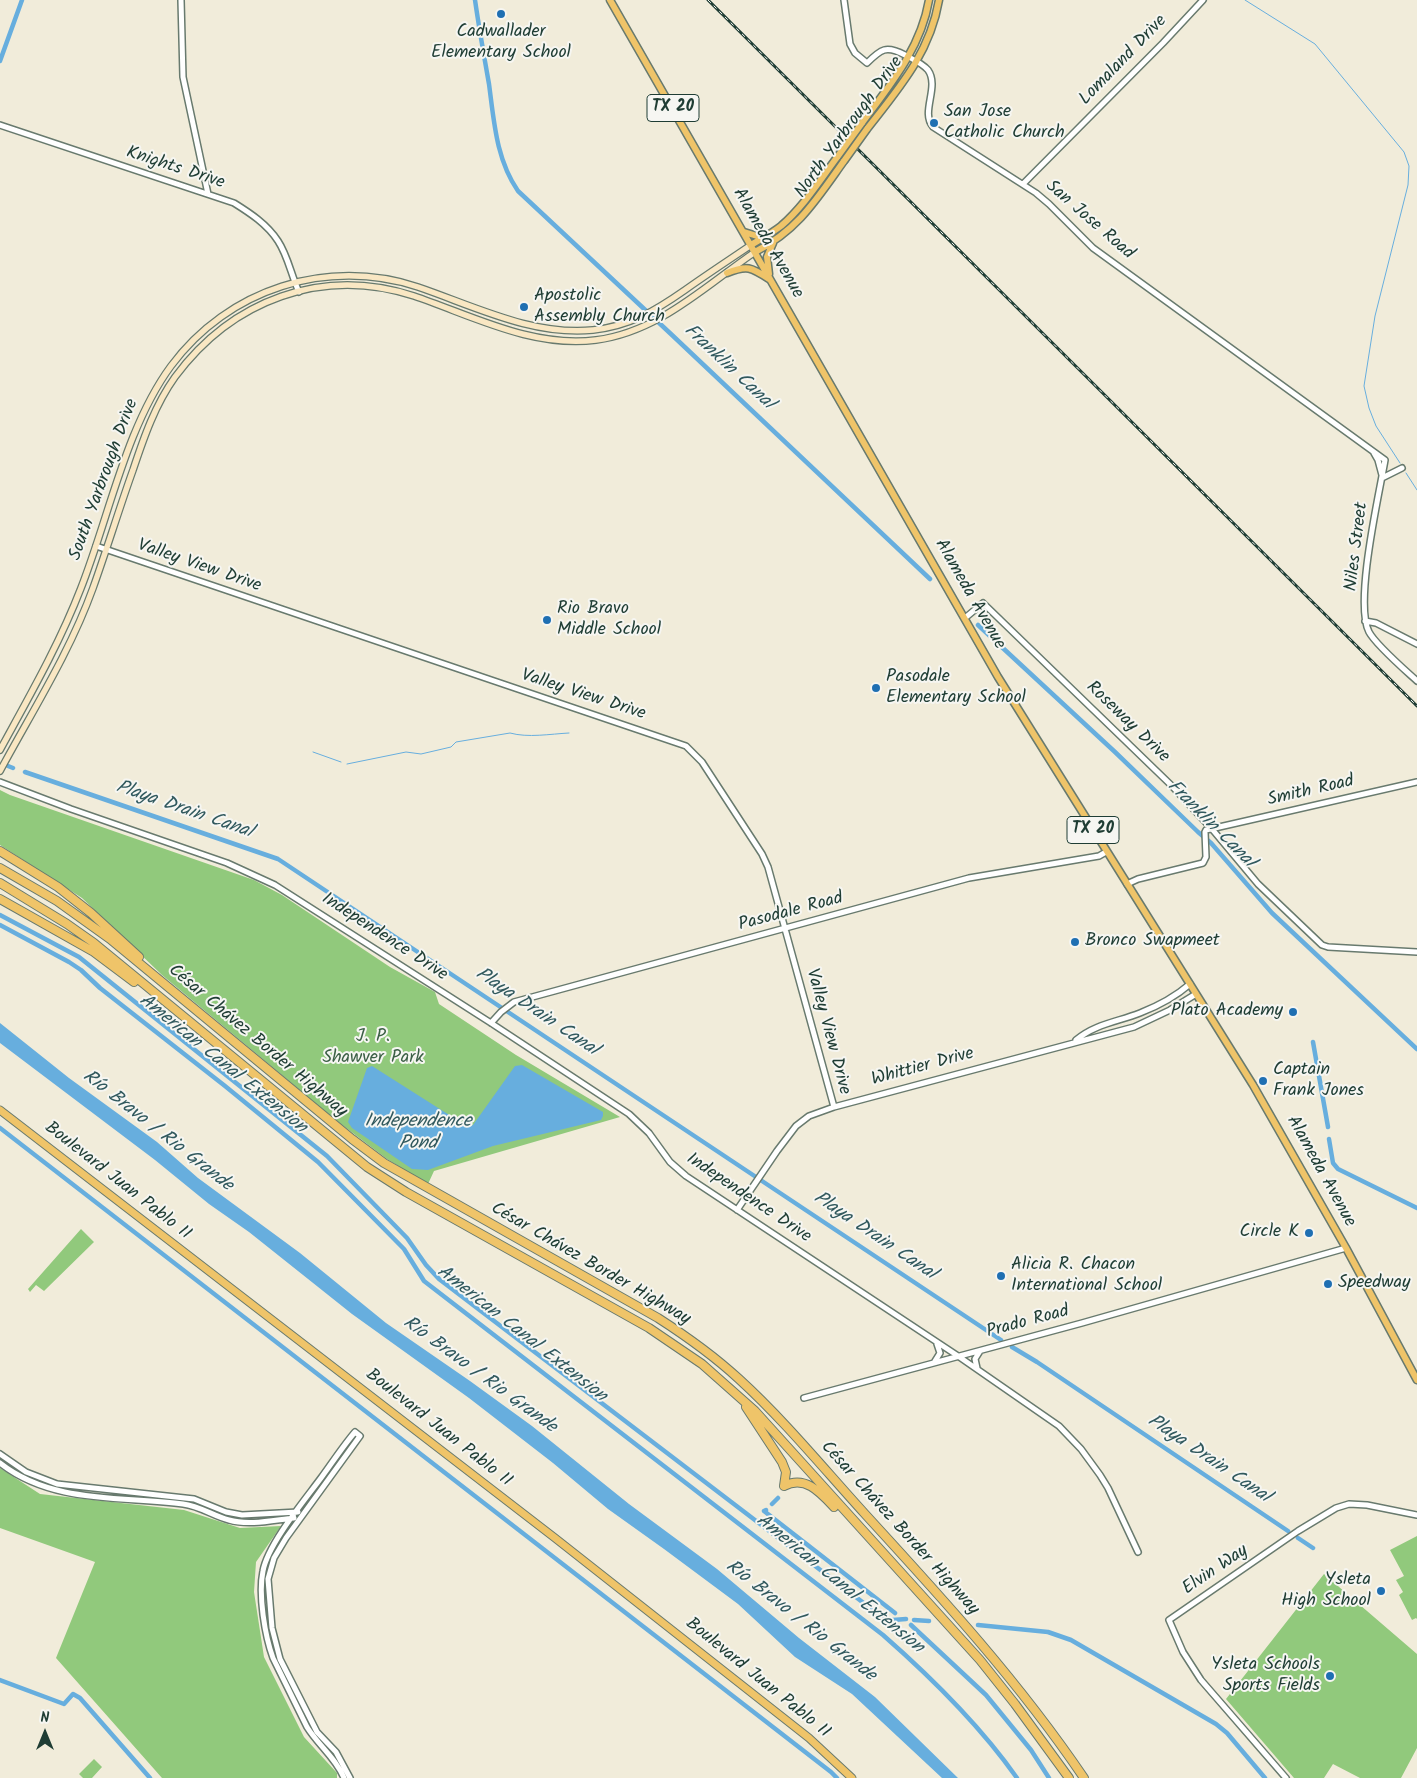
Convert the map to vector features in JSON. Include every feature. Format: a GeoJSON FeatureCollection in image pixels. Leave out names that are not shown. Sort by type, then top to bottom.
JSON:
{"type":"FeatureCollection","features":[{"type":"Feature","properties":{"kind":"highway"},"geometry":{"type":"LineString","coordinates":[[0,851],[46,878],[81,904],[164,984]]}},
{"type":"Feature","properties":{"kind":"highway","name":"César Chávez Border Highway"},"geometry":{"type":"LineString","coordinates":[[0,868],[57,901],[91,924],[352,1140],[384,1163],[658,1318],[724,1365],[768,1407],[982,1643],[1029,1700],[1084,1778]]}},
{"type":"Feature","properties":{"kind":"highway","name":"César Chávez Border Highway"},"geometry":{"type":"LineString","coordinates":[[0,882],[87,938],[353,1157],[387,1180],[515,1254],[649,1328],[697,1361],[728,1386],[755,1411],[980,1660],[1069,1778]]}},
{"type":"Feature","properties":{"kind":"highway"},"geometry":{"type":"LineString","coordinates":[[0,899],[94,952],[190,1022]]}},
{"type":"Feature","properties":{"kind":"highway","name":"Boulevard Juan Pablo II"},"geometry":{"type":"LineString","coordinates":[[0,1110],[562,1544],[809,1738],[852,1778]]}},
{"type":"Feature","properties":{"kind":"highway"},"geometry":{"type":"LineString","coordinates":[[728,1386],[740,1399],[782,1462],[786,1472],[784,1486],[794,1482],[809,1484],[879,1548]]}},
{"type":"Feature","properties":{"kind":"main road","name":"Alameda Avenue"},"geometry":{"type":"LineString","coordinates":[[610,0],[1016,707],[1253,1085],[1346,1248],[1417,1380]]}},
{"type":"Feature","properties":{"kind":"main road","name":"North Yarbrough Drive"},"geometry":{"type":"LineString","coordinates":[[753,249],[797,209],[838,156],[909,57],[921,32],[929,0]]}},
{"type":"Feature","properties":{"kind":"main road","name":"North Yarbrough Drive"},"geometry":{"type":"LineString","coordinates":[[753,249],[774,242],[803,217],[917,62],[931,31],[939,0]]}},
{"type":"Feature","properties":{"kind":"main road"},"geometry":{"type":"LineString","coordinates":[[742,231],[757,236],[769,234]]}},
{"type":"Feature","properties":{"kind":"main road"},"geometry":{"type":"LineString","coordinates":[[770,280],[767,257],[774,242]]}},
{"type":"Feature","properties":{"kind":"main road","name":"South Yarbrough Drive"},"geometry":{"type":"LineString","coordinates":[[0,750],[62,636],[150,398],[170,368],[193,340],[220,317],[254,296],[294,282],[320,277],[349,275],[386,279],[421,288],[524,324],[554,330],[583,331],[602,329],[645,316],[753,249]]}},
{"type":"Feature","properties":{"kind":"main road","name":"South Yarbrough Drive"},"geometry":{"type":"LineString","coordinates":[[0,770],[71,639],[93,587],[157,406],[174,378],[203,345],[243,313],[265,302],[299,292],[317,288],[345,286],[392,290],[522,334],[557,341],[598,340],[654,322],[727,273],[753,249]]}},
{"type":"Feature","properties":{"kind":"main road"},"geometry":{"type":"LineString","coordinates":[[727,273],[743,267],[753,268],[770,280]]}},
{"type":"Feature","properties":{"kind":"street"},"geometry":{"type":"LineString","coordinates":[[181,0],[183,77],[208,194]]}},
{"type":"Feature","properties":{"kind":"street","name":"San Jose Road"},"geometry":{"type":"LineString","coordinates":[[844,0],[848,37],[855,53],[867,63],[878,52],[896,50],[928,70],[932,80],[928,115],[931,125],[1023,184],[1049,204],[1093,248],[1385,460]]}},
{"type":"Feature","properties":{"kind":"street","name":"Lomaland Drive"},"geometry":{"type":"LineString","coordinates":[[1023,184],[1203,0]]}},
{"type":"Feature","properties":{"kind":"street","name":"Knights Drive"},"geometry":{"type":"LineString","coordinates":[[0,125],[234,203],[253,215],[268,229],[281,248],[299,292]]}},
{"type":"Feature","properties":{"kind":"street"},"geometry":{"type":"LineString","coordinates":[[1371,448],[1378,460],[1382,478],[1402,468]]}},
{"type":"Feature","properties":{"kind":"street","name":"Niles Street"},"geometry":{"type":"LineString","coordinates":[[1365,621],[1365,574],[1385,460]]}},
{"type":"Feature","properties":{"kind":"street","name":"Valley View Drive"},"geometry":{"type":"LineString","coordinates":[[96,546],[686,746],[702,762],[762,854],[772,880],[834,1107]]}},
{"type":"Feature","properties":{"kind":"street","name":"Roseway Drive"},"geometry":{"type":"LineString","coordinates":[[965,618],[983,603],[1172,786],[1212,829],[1258,884],[1322,945],[1328,947],[1417,952]]}},
{"type":"Feature","properties":{"kind":"street"},"geometry":{"type":"LineString","coordinates":[[1365,621],[1376,623],[1417,644]]}},
{"type":"Feature","properties":{"kind":"street"},"geometry":{"type":"LineString","coordinates":[[1365,621],[1371,636],[1417,681]]}},
{"type":"Feature","properties":{"kind":"street","name":"Independence Drive"},"geometry":{"type":"LineString","coordinates":[[0,782],[257,875],[295,896],[629,1114],[648,1133],[677,1169],[958,1356],[1058,1426],[1078,1444],[1089,1458],[1108,1488],[1138,1552]]}},
{"type":"Feature","properties":{"kind":"street","name":"Smith Road"},"geometry":{"type":"LineString","coordinates":[[1212,829],[1417,782]]}},
{"type":"Feature","properties":{"kind":"street"},"geometry":{"type":"LineString","coordinates":[[1127,884],[1138,879],[1200,864],[1206,857],[1206,830],[1212,829]]}},
{"type":"Feature","properties":{"kind":"street","name":"Pasodale Road"},"geometry":{"type":"LineString","coordinates":[[491,1023],[508,1006],[523,1000],[969,878],[1099,856],[1106,852]]}},
{"type":"Feature","properties":{"kind":"street","name":"Whittier Drive"},"geometry":{"type":"LineString","coordinates":[[1074,1042],[1093,1028],[1152,1008],[1179,993],[1190,984]]}},
{"type":"Feature","properties":{"kind":"street","name":"Whittier Drive"},"geometry":{"type":"LineString","coordinates":[[737,1210],[796,1126],[809,1116],[834,1107],[1134,1027],[1170,1010],[1196,994]]}},
{"type":"Feature","properties":{"kind":"street","name":"Prado Road"},"geometry":{"type":"LineString","coordinates":[[804,1398],[1012,1342],[1346,1248]]}},
{"type":"Feature","properties":{"kind":"street"},"geometry":{"type":"LineString","coordinates":[[932,1363],[940,1353],[936,1342]]}},
{"type":"Feature","properties":{"kind":"street"},"geometry":{"type":"LineString","coordinates":[[977,1369],[975,1359],[980,1350]]}},
{"type":"Feature","properties":{"kind":"street"},"geometry":{"type":"LineString","coordinates":[[344,1778],[336,1763],[307,1727],[273,1658],[268,1640],[262,1594],[263,1572],[270,1551],[292,1518],[298,1514],[304,1512],[361,1435],[355,1432],[298,1514],[278,1550],[270,1570],[268,1589],[274,1639],[280,1659],[320,1736],[341,1760],[350,1778]]}},
{"type":"Feature","properties":{"kind":"street"},"geometry":{"type":"LineString","coordinates":[[0,1454],[26,1472],[57,1484],[194,1499],[226,1512],[242,1515],[298,1514]]}},
{"type":"Feature","properties":{"kind":"street"},"geometry":{"type":"LineString","coordinates":[[0,1463],[30,1481],[65,1493],[192,1505],[230,1521],[239,1522],[292,1518]]}},
{"type":"Feature","properties":{"kind":"street","name":"Elvin Way"},"geometry":{"type":"LineString","coordinates":[[1286,1778],[1201,1680],[1183,1652],[1169,1620],[1329,1511],[1349,1504],[1367,1505],[1417,1515]]}},
{"type":"Feature","properties":{"kind":"green space","name":"J. P. Shawver Park"},"geometry":{"type":"Polygon","coordinates":[[[0,790],[254,880],[282,895],[390,967],[435,992],[439,1004],[516,1055],[620,1117],[434,1171],[428,1184],[387,1159],[337,1121],[162,975],[82,898],[0,845],[0,790]]]}},
{"type":"Feature","properties":{"kind":"green space"},"geometry":{"type":"Polygon","coordinates":[[[81,1229],[94,1242],[44,1291],[36,1285],[30,1292],[28,1289],[81,1229]]]}},
{"type":"Feature","properties":{"kind":"green space"},"geometry":{"type":"Polygon","coordinates":[[[0,1468],[40,1494],[184,1510],[240,1528],[281,1526],[256,1562],[254,1592],[264,1657],[304,1737],[337,1773],[337,1778],[162,1778],[56,1658],[95,1562],[0,1528],[0,1468]]]}},
{"type":"Feature","properties":{"kind":"green space"},"geometry":{"type":"Polygon","coordinates":[[[1417,1536],[1417,1619],[1412,1620],[1399,1595],[1403,1592],[1396,1580],[1404,1576],[1390,1550],[1417,1536]]]}},
{"type":"Feature","properties":{"kind":"green space","name":"Ysleta Schools Sports Fields"},"geometry":{"type":"Polygon","coordinates":[[[1324,1574],[1417,1654],[1417,1748],[1401,1778],[1360,1778],[1333,1764],[1324,1778],[1294,1778],[1226,1699],[1324,1574]]]}},
{"type":"Feature","properties":{"kind":"green space"},"geometry":{"type":"Polygon","coordinates":[[[94,1759],[102,1767],[92,1778],[83,1778],[79,1774],[94,1759]]]}},
{"type":"Feature","properties":{"kind":"water"},"geometry":{"type":"Polygon","coordinates":[[[0,1023],[69,1078],[157,1142],[198,1178],[300,1253],[386,1323],[532,1426],[629,1504],[717,1569],[799,1638],[875,1697],[958,1778],[942,1778],[852,1694],[795,1657],[738,1604],[608,1509],[553,1463],[469,1398],[352,1314],[249,1232],[209,1204],[155,1160],[0,1043],[0,1023]]]}},
{"type":"Feature","properties":{"kind":"water","name":"Independence Pond"},"geometry":{"type":"Polygon","coordinates":[[[522,1065],[603,1112],[601,1120],[493,1146],[428,1170],[412,1169],[352,1128],[348,1122],[367,1068],[372,1066],[465,1125],[470,1126],[473,1125],[515,1066],[522,1065]]]}},
{"type":"Feature","properties":{"kind":"waterway","name":"Playa Drain Canal"},"geometry":{"type":"LineString","coordinates":[[0,61],[22,0]]}},
{"type":"Feature","properties":{"kind":"waterway","name":"Franklin Canal"},"geometry":{"type":"LineString","coordinates":[[475,0],[500,153],[518,191],[930,579]]}},
{"type":"Feature","properties":{"kind":"waterway"},"geometry":{"type":"LineString","coordinates":[[1245,0],[1315,44],[1404,152],[1409,166],[1408,185],[1375,316],[1364,386],[1369,408],[1376,426],[1400,463]]}},
{"type":"Feature","properties":{"kind":"waterway"},"geometry":{"type":"LineString","coordinates":[[1406,473],[1417,490]]}},
{"type":"Feature","properties":{"kind":"waterway","name":"Franklin Canal"},"geometry":{"type":"LineString","coordinates":[[978,625],[1211,843],[1272,913],[1417,1049]]}},
{"type":"Feature","properties":{"kind":"waterway"},"geometry":{"type":"LineString","coordinates":[[347,764],[406,752],[421,754],[451,747],[456,742],[510,733],[532,735],[569,733]]}},
{"type":"Feature","properties":{"kind":"waterway"},"geometry":{"type":"LineString","coordinates":[[313,752],[341,762]]}},
{"type":"Feature","properties":{"kind":"waterway","name":"Playa Drain Canal"},"geometry":{"type":"LineString","coordinates":[[8,766],[13,768]]}},
{"type":"Feature","properties":{"kind":"waterway","name":"Playa Drain Canal"},"geometry":{"type":"LineString","coordinates":[[25,772],[278,859],[1001,1340]]}},
{"type":"Feature","properties":{"kind":"waterway"},"geometry":{"type":"LineString","coordinates":[[0,915],[79,957],[327,1156],[407,1238],[426,1265],[439,1279],[882,1617],[893,1620],[906,1619]]}},
{"type":"Feature","properties":{"kind":"waterway","name":"American Canal Extension"},"geometry":{"type":"LineString","coordinates":[[0,925],[81,970],[100,988],[318,1162],[404,1249],[424,1281],[883,1635],[971,1720],[1017,1778]]}},
{"type":"Feature","properties":{"kind":"waterway"},"geometry":{"type":"LineString","coordinates":[[1313,1042],[1328,1127]]}},
{"type":"Feature","properties":{"kind":"waterway"},"geometry":{"type":"LineString","coordinates":[[0,1128],[837,1778]]}},
{"type":"Feature","properties":{"kind":"waterway"},"geometry":{"type":"LineString","coordinates":[[1329,1139],[1333,1163],[1338,1169],[1417,1208]]}},
{"type":"Feature","properties":{"kind":"waterway","name":"Playa Drain Canal"},"geometry":{"type":"LineString","coordinates":[[1012,1347],[1288,1531]]}},
{"type":"Feature","properties":{"kind":"waterway"},"geometry":{"type":"LineString","coordinates":[[772,1504],[778,1498]]}},
{"type":"Feature","properties":{"kind":"waterway"},"geometry":{"type":"LineString","coordinates":[[766,1510],[764,1511],[895,1613]]}},
{"type":"Feature","properties":{"kind":"waterway","name":"Playa Drain Canal"},"geometry":{"type":"LineString","coordinates":[[1298,1538],[1313,1548]]}},
{"type":"Feature","properties":{"kind":"waterway"},"geometry":{"type":"LineString","coordinates":[[914,1620],[929,1621]]}},
{"type":"Feature","properties":{"kind":"waterway"},"geometry":{"type":"LineString","coordinates":[[911,1625],[986,1695],[1031,1750],[1049,1778]]}},
{"type":"Feature","properties":{"kind":"waterway"},"geometry":{"type":"LineString","coordinates":[[978,1625],[1048,1632],[1071,1640],[1216,1724],[1227,1733],[1265,1778]]}},
{"type":"Feature","properties":{"kind":"waterway"},"geometry":{"type":"LineString","coordinates":[[0,1680],[64,1704],[73,1694],[80,1698],[150,1778]]}},
{"type":"Feature","properties":{"kind":"railway"},"geometry":{"type":"LineString","coordinates":[[708,0],[1417,706]]}},
{"type":"Feature","properties":{"kind":"place","name":"Cadwallader Elementary School"},"geometry":{"type":"Point","coordinates":[501,14]}},
{"type":"Feature","properties":{"kind":"place","name":"San Jose Catholic Church"},"geometry":{"type":"Point","coordinates":[934,123]}},
{"type":"Feature","properties":{"kind":"place","name":"Apostolic Assembly Church"},"geometry":{"type":"Point","coordinates":[524,307]}},
{"type":"Feature","properties":{"kind":"place","name":"Rio Bravo Middle School"},"geometry":{"type":"Point","coordinates":[547,620]}},
{"type":"Feature","properties":{"kind":"place","name":"Pasodale Elementary School"},"geometry":{"type":"Point","coordinates":[876,688]}},
{"type":"Feature","properties":{"kind":"place","name":"Bronco Swapmeet"},"geometry":{"type":"Point","coordinates":[1075,942]}},
{"type":"Feature","properties":{"kind":"place","name":"Plato Academy"},"geometry":{"type":"Point","coordinates":[1293,1012]}},
{"type":"Feature","properties":{"kind":"place","name":"Captain Frank Jones"},"geometry":{"type":"Point","coordinates":[1263,1081]}},
{"type":"Feature","properties":{"kind":"place","name":"Circle K"},"geometry":{"type":"Point","coordinates":[1309,1233]}},
{"type":"Feature","properties":{"kind":"place","name":"Alicia R. Chacon International School"},"geometry":{"type":"Point","coordinates":[1001,1276]}},
{"type":"Feature","properties":{"kind":"place","name":"Speedway"},"geometry":{"type":"Point","coordinates":[1328,1284]}},
{"type":"Feature","properties":{"kind":"place","name":"Ysleta High School"},"geometry":{"type":"Point","coordinates":[1381,1591]}},
{"type":"Feature","properties":{"kind":"place","name":"Ysleta Schools Sports Fields"},"geometry":{"type":"Point","coordinates":[1330,1676]}},
{"type":"Feature","properties":{"kind":"water label","name":"Río Bravo / Rio Grande"},"geometry":{"type":"Point","coordinates":[157,1132]}},
{"type":"Feature","properties":{"kind":"water label","name":"Río Bravo / Rio Grande"},"geometry":{"type":"Point","coordinates":[479,1376]}},
{"type":"Feature","properties":{"kind":"water label","name":"Río Bravo / Rio Grande"},"geometry":{"type":"Point","coordinates":[800,1622]}}]}
